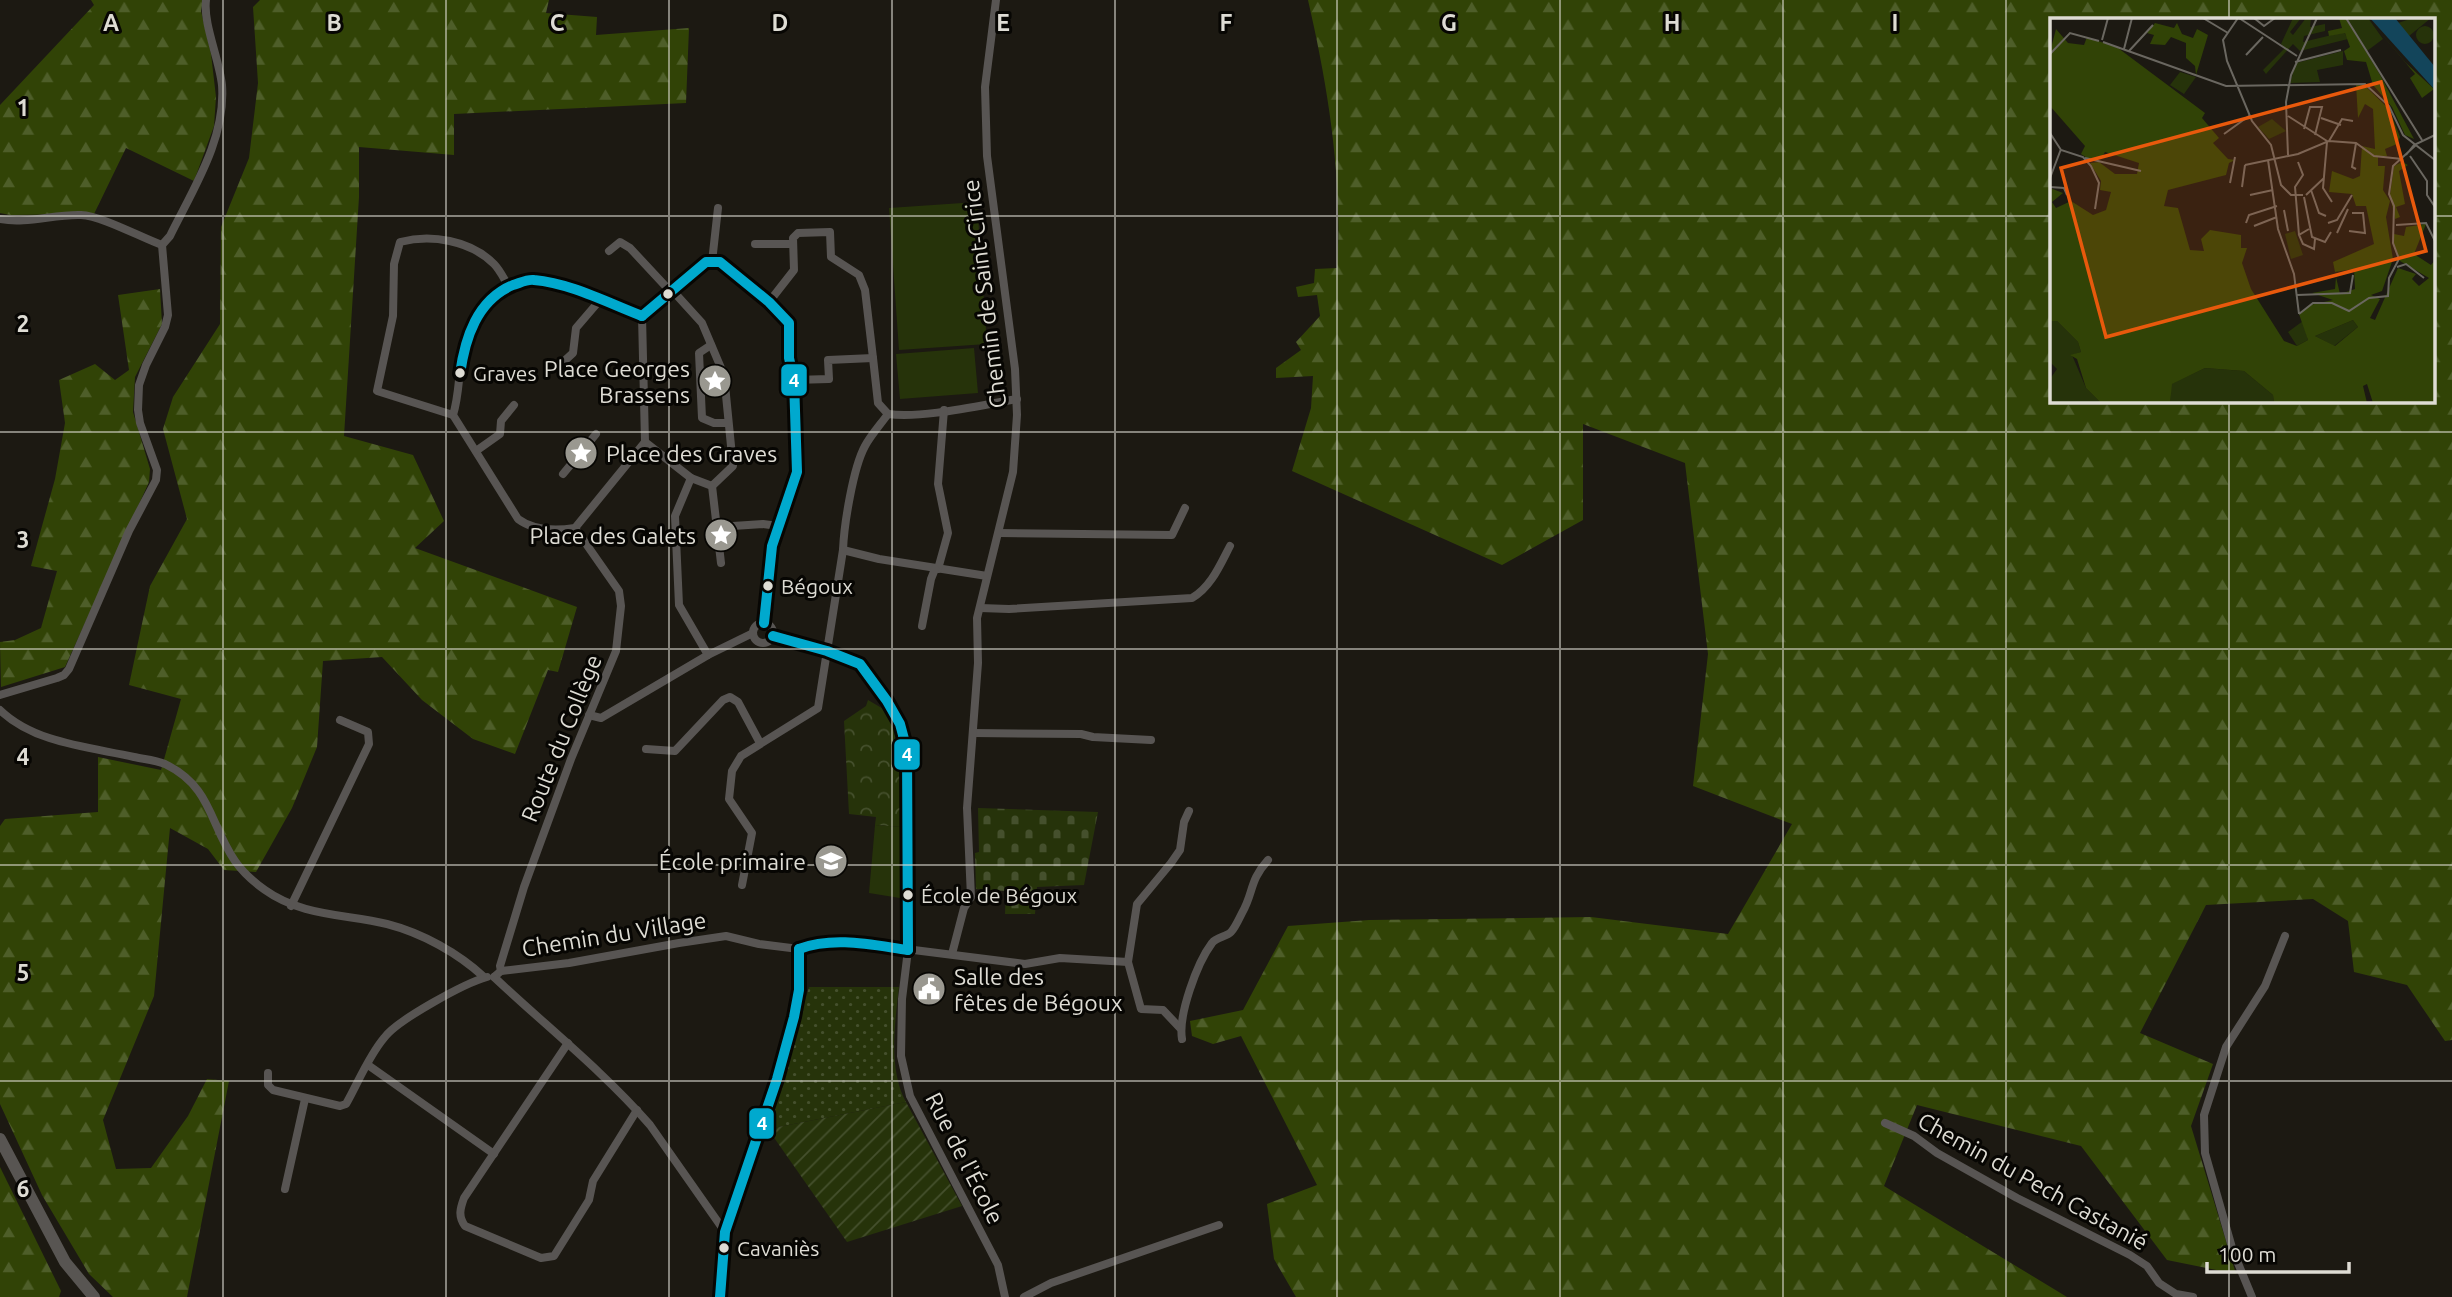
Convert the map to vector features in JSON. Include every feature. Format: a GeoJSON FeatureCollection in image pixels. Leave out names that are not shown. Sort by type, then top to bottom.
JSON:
{"type":"FeatureCollection","features":[{"type":"Feature","properties":{"kind":"main road"},"geometry":{"type":"LineString","coordinates":[[0,1139],[65,1262],[94,1297]]}},
{"type":"Feature","properties":{"kind":"street"},"geometry":{"type":"LineString","coordinates":[[0,695],[57,678],[69,669],[128,531],[156,480],[157,470],[140,423],[139,385],[168,315],[162,245],[170,236],[213,147],[220,119],[222,87],[218,55],[207,22],[206,0]]}},
{"type":"Feature","properties":{"kind":"street","name":"Chemin de Saint-Cirice"},"geometry":{"type":"LineString","coordinates":[[952,954],[964,908],[971,897],[967,808],[978,663],[977,618],[1013,472],[1017,399],[987,156],[985,87],[996,0]]}},
{"type":"Feature","properties":{"kind":"street"},"geometry":{"type":"LineString","coordinates":[[712,262],[718,208]]}},
{"type":"Feature","properties":{"kind":"street"},"geometry":{"type":"LineString","coordinates":[[0,219],[20,221],[83,215],[162,245]]}},
{"type":"Feature","properties":{"kind":"street"},"geometry":{"type":"LineString","coordinates":[[769,302],[794,270],[793,239],[798,233],[830,232],[831,257],[859,275],[865,290],[878,403],[888,414],[897,416],[1017,399]]}},
{"type":"Feature","properties":{"kind":"street"},"geometry":{"type":"LineString","coordinates":[[509,287],[495,265],[481,253],[465,245],[444,240],[411,239],[400,242],[394,264],[393,316],[377,391],[453,415],[518,519],[528,527],[561,530],[575,528],[645,442],[642,316],[706,261],[720,262],[769,302],[789,323],[797,472],[772,547],[764,623]]}},
{"type":"Feature","properties":{"kind":"street"},"geometry":{"type":"LineString","coordinates":[[609,251],[620,242],[631,248],[702,323],[724,375],[733,466],[712,486]]}},
{"type":"Feature","properties":{"kind":"street"},"geometry":{"type":"LineString","coordinates":[[755,244],[793,244]]}},
{"type":"Feature","properties":{"kind":"street"},"geometry":{"type":"LineString","coordinates":[[453,415],[464,347],[474,323],[485,304],[509,287],[530,279],[539,279],[642,316]]}},
{"type":"Feature","properties":{"kind":"street"},"geometry":{"type":"LineString","coordinates":[[561,364],[573,353],[576,328],[600,300]]}},
{"type":"Feature","properties":{"kind":"street"},"geometry":{"type":"LineString","coordinates":[[710,345],[699,353],[702,418],[714,423],[728,423]]}},
{"type":"Feature","properties":{"kind":"street"},"geometry":{"type":"LineString","coordinates":[[794,380],[829,379],[828,360],[873,358]]}},
{"type":"Feature","properties":{"kind":"street"},"geometry":{"type":"LineString","coordinates":[[476,451],[500,434],[501,421],[514,405]]}},
{"type":"Feature","properties":{"kind":"street"},"geometry":{"type":"LineString","coordinates":[[922,626],[931,579],[948,533],[938,484],[944,410]]}},
{"type":"Feature","properties":{"kind":"street"},"geometry":{"type":"LineString","coordinates":[[742,885],[752,833],[729,799],[732,771],[741,756],[818,708],[843,550],[844,528],[864,447],[888,414]]}},
{"type":"Feature","properties":{"kind":"street"},"geometry":{"type":"LineString","coordinates":[[563,474],[596,434]]}},
{"type":"Feature","properties":{"kind":"street"},"geometry":{"type":"LineString","coordinates":[[645,442],[691,478],[712,486]]}},
{"type":"Feature","properties":{"kind":"street"},"geometry":{"type":"LineString","coordinates":[[691,478],[675,516],[679,605],[708,655]]}},
{"type":"Feature","properties":{"kind":"street"},"geometry":{"type":"LineString","coordinates":[[712,486],[721,563]]}},
{"type":"Feature","properties":{"kind":"street"},"geometry":{"type":"LineString","coordinates":[[999,533],[1172,536],[1185,508]]}},
{"type":"Feature","properties":{"kind":"street"},"geometry":{"type":"LineString","coordinates":[[718,527],[763,524],[778,526]]}},
{"type":"Feature","properties":{"kind":"street","name":"Route du Collège"},"geometry":{"type":"LineString","coordinates":[[501,971],[500,966],[524,887],[616,651],[621,606],[619,591],[575,528]]}},
{"type":"Feature","properties":{"kind":"street"},"geometry":{"type":"LineString","coordinates":[[980,608],[1009,609],[1192,598],[1201,593],[1212,579],[1230,546]]}},
{"type":"Feature","properties":{"kind":"street"},"geometry":{"type":"LineString","coordinates":[[843,550],[936,569],[987,576]]}},
{"type":"Feature","properties":{"kind":"street"},"geometry":{"type":"LineString","coordinates":[[589,715],[601,718],[708,655],[753,633],[759,624],[764,623],[772,628],[773,636],[771,641],[762,644],[757,642],[753,633]]}},
{"type":"Feature","properties":{"kind":"street","name":"Rue de l'École"},"geometry":{"type":"LineString","coordinates":[[773,636],[827,651],[860,664],[900,724],[908,750],[908,950],[902,999],[901,1056],[910,1096],[998,1265],[1005,1297]]}},
{"type":"Feature","properties":{"kind":"street"},"geometry":{"type":"LineString","coordinates":[[646,749],[675,751],[723,700],[730,697],[738,702],[760,743]]}},
{"type":"Feature","properties":{"kind":"street"},"geometry":{"type":"LineString","coordinates":[[0,710],[15,723],[37,733],[163,764],[188,779],[206,800],[236,863],[264,890],[291,906],[387,924],[427,939],[489,977],[568,1043],[637,1110],[725,1232]]}},
{"type":"Feature","properties":{"kind":"street"},"geometry":{"type":"LineString","coordinates":[[291,906],[369,744],[368,732],[340,720]]}},
{"type":"Feature","properties":{"kind":"street"},"geometry":{"type":"LineString","coordinates":[[973,733],[1081,734],[1151,740]]}},
{"type":"Feature","properties":{"kind":"street"},"geometry":{"type":"LineString","coordinates":[[1180,1028],[1163,1010],[1141,1009],[1128,962],[1138,904],[1180,849],[1184,822],[1189,811]]}},
{"type":"Feature","properties":{"kind":"street"},"geometry":{"type":"LineString","coordinates":[[1182,1040],[1180,1028],[1192,983],[1213,941],[1231,932],[1244,911],[1256,873],[1268,860]]}},
{"type":"Feature","properties":{"kind":"street","name":"Chemin du Village"},"geometry":{"type":"LineString","coordinates":[[305,1099],[340,1106],[346,1104],[382,1040],[392,1028],[421,1010],[501,971],[569,963],[726,936],[759,944],[800,949],[811,943],[874,945],[1025,964],[1060,958],[1128,962]]}},
{"type":"Feature","properties":{"kind":"street"},"geometry":{"type":"LineString","coordinates":[[2252,1297],[2233,1251],[2206,1153],[2204,1115],[2227,1046],[2265,986],[2284,936]]}},
{"type":"Feature","properties":{"kind":"street"},"geometry":{"type":"LineString","coordinates":[[720,1297],[725,1232],[777,1079],[792,1026],[799,990],[800,949]]}},
{"type":"Feature","properties":{"kind":"street"},"geometry":{"type":"LineString","coordinates":[[568,1043],[464,1198],[460,1219],[465,1226],[547,1258],[554,1256],[589,1200],[593,1181],[637,1110]]}},
{"type":"Feature","properties":{"kind":"street"},"geometry":{"type":"LineString","coordinates":[[368,1065],[494,1154]]}},
{"type":"Feature","properties":{"kind":"street"},"geometry":{"type":"LineString","coordinates":[[268,1073],[268,1085],[273,1090],[305,1099],[285,1189]]}},
{"type":"Feature","properties":{"kind":"street","name":"Chemin du Pech Castanié"},"geometry":{"type":"LineString","coordinates":[[1885,1123],[1914,1136],[1937,1153],[2017,1198],[2130,1255],[2147,1266],[2160,1283],[2176,1294],[2193,1297]]}},
{"type":"Feature","properties":{"kind":"street"},"geometry":{"type":"LineString","coordinates":[[1024,1297],[1051,1283],[1219,1225]]}},
{"type":"Feature","properties":{"kind":"green space"},"geometry":{"type":"Polygon","coordinates":[[[91,0],[203,0],[201,11],[211,54],[216,97],[214,126],[194,181],[126,148],[94,214],[0,213],[0,105],[94,5],[91,0]]]}},
{"type":"Feature","properties":{"kind":"green space"},"geometry":{"type":"Polygon","coordinates":[[[260,0],[549,0],[546,13],[597,17],[596,35],[689,28],[686,103],[454,114],[454,155],[359,147],[359,197],[344,436],[413,455],[444,521],[415,548],[577,607],[558,672],[548,670],[515,754],[473,739],[422,700],[382,657],[323,661],[317,747],[292,808],[256,872],[224,870],[208,849],[170,828],[154,996],[103,1120],[116,1169],[151,1168],[188,1116],[207,1079],[229,1081],[187,1297],[113,1297],[89,1274],[42,1195],[0,1104],[0,826],[5,819],[98,812],[98,757],[161,770],[181,699],[129,685],[150,586],[187,519],[163,429],[173,397],[220,324],[221,227],[249,158],[258,83],[253,7],[260,0]]]}},
{"type":"Feature","properties":{"kind":"green space"},"geometry":{"type":"Polygon","coordinates":[[[1308,0],[2452,0],[2452,1040],[2445,1041],[2407,985],[2354,972],[2348,921],[2313,899],[2206,905],[2140,1033],[2213,1064],[2191,1126],[2236,1274],[2167,1260],[2081,1146],[1917,1105],[1884,1186],[2067,1297],[1296,1297],[1274,1259],[1267,1204],[1317,1185],[1241,1036],[1213,1044],[1192,1036],[1190,1021],[1243,1010],[1288,926],[1369,920],[1591,917],[1728,934],[1792,824],[1693,786],[1708,654],[1685,463],[1583,424],[1583,520],[1502,565],[1292,471],[1311,408],[1313,376],[1276,378],[1276,368],[1301,350],[1296,342],[1320,316],[1317,295],[1298,297],[1296,287],[1314,283],[1315,269],[1337,268],[1338,201],[1328,100],[1308,0]]]}},
{"type":"Feature","properties":{"kind":"green space"},"geometry":{"type":"Polygon","coordinates":[[[977,202],[987,344],[899,350],[889,208],[977,202]]]}},
{"type":"Feature","properties":{"kind":"green space"},"geometry":{"type":"Polygon","coordinates":[[[160,289],[162,324],[135,377],[133,412],[150,469],[149,482],[65,667],[1,687],[0,642],[15,640],[41,628],[57,571],[31,566],[55,479],[65,423],[59,380],[95,364],[115,380],[129,370],[118,295],[160,289]]]}},
{"type":"Feature","properties":{"kind":"green space"},"geometry":{"type":"Polygon","coordinates":[[[974,348],[978,393],[900,399],[896,354],[974,348]]]}},
{"type":"Feature","properties":{"kind":"green space"},"geometry":{"type":"Polygon","coordinates":[[[868,700],[885,710],[900,741],[902,827],[875,825],[876,817],[849,814],[844,721],[866,706],[868,700]]]}},
{"type":"Feature","properties":{"kind":"green space"},"geometry":{"type":"Polygon","coordinates":[[[978,808],[1098,812],[1084,885],[1037,887],[1035,914],[1005,914],[1006,891],[976,889],[978,808]]]}},
{"type":"Feature","properties":{"kind":"green space"},"geometry":{"type":"Polygon","coordinates":[[[875,825],[902,827],[906,899],[869,893],[875,825]]]}},
{"type":"Feature","properties":{"kind":"green space"},"geometry":{"type":"Polygon","coordinates":[[[809,987],[899,987],[895,1061],[900,1089],[906,1102],[768,1129],[809,987]]]}},
{"type":"Feature","properties":{"kind":"green space"},"geometry":{"type":"Polygon","coordinates":[[[906,1102],[962,1206],[847,1242],[768,1129],[906,1102]]]}},
{"type":"Feature","properties":{"kind":"green space"},"geometry":{"type":"Polygon","coordinates":[[[0,1167],[61,1291],[59,1297],[0,1297],[0,1167]]]}},
{"type":"Feature","properties":{"kind":"transit line","name":"4"},"geometry":{"type":"LineString","coordinates":[[642,316],[706,262],[720,262],[769,302],[789,323],[797,472],[772,546],[764,623]]}},
{"type":"Feature","properties":{"kind":"transit line","name":"4"},"geometry":{"type":"LineString","coordinates":[[460,374],[469,334],[482,310],[501,292],[524,281],[561,285],[642,316]]}},
{"type":"Feature","properties":{"kind":"transit line","name":"4"},"geometry":{"type":"LineString","coordinates":[[773,636],[827,651],[860,664],[900,724],[907,750],[908,950]]}},
{"type":"Feature","properties":{"kind":"transit line","name":"4"},"geometry":{"type":"LineString","coordinates":[[799,949],[839,942],[908,950]]}},
{"type":"Feature","properties":{"kind":"transit line","name":"4"},"geometry":{"type":"LineString","coordinates":[[720,1297],[725,1232],[777,1079],[794,1017],[799,990],[799,949]]}},
{"type":"Feature","properties":{"kind":"place","name":"Graves"},"geometry":{"type":"Point","coordinates":[460,373]}},
{"type":"Feature","properties":{"kind":"place","name":"Place Georges Brassens"},"geometry":{"type":"Point","coordinates":[715,381]}},
{"type":"Feature","properties":{"kind":"place","name":"Place des Graves"},"geometry":{"type":"Point","coordinates":[581,453]}},
{"type":"Feature","properties":{"kind":"place","name":"Place des Galets"},"geometry":{"type":"Point","coordinates":[721,535]}},
{"type":"Feature","properties":{"kind":"place","name":"Bégoux"},"geometry":{"type":"Point","coordinates":[768,586]}},
{"type":"Feature","properties":{"kind":"place","name":"École primaire"},"geometry":{"type":"Point","coordinates":[831,861]}},
{"type":"Feature","properties":{"kind":"place","name":"École de Bégoux"},"geometry":{"type":"Point","coordinates":[908,895]}},
{"type":"Feature","properties":{"kind":"place","name":"Salle des fêtes de Bégoux"},"geometry":{"type":"Point","coordinates":[929,989]}},
{"type":"Feature","properties":{"kind":"place","name":"Cavaniès"},"geometry":{"type":"Point","coordinates":[724,1248]}}]}
